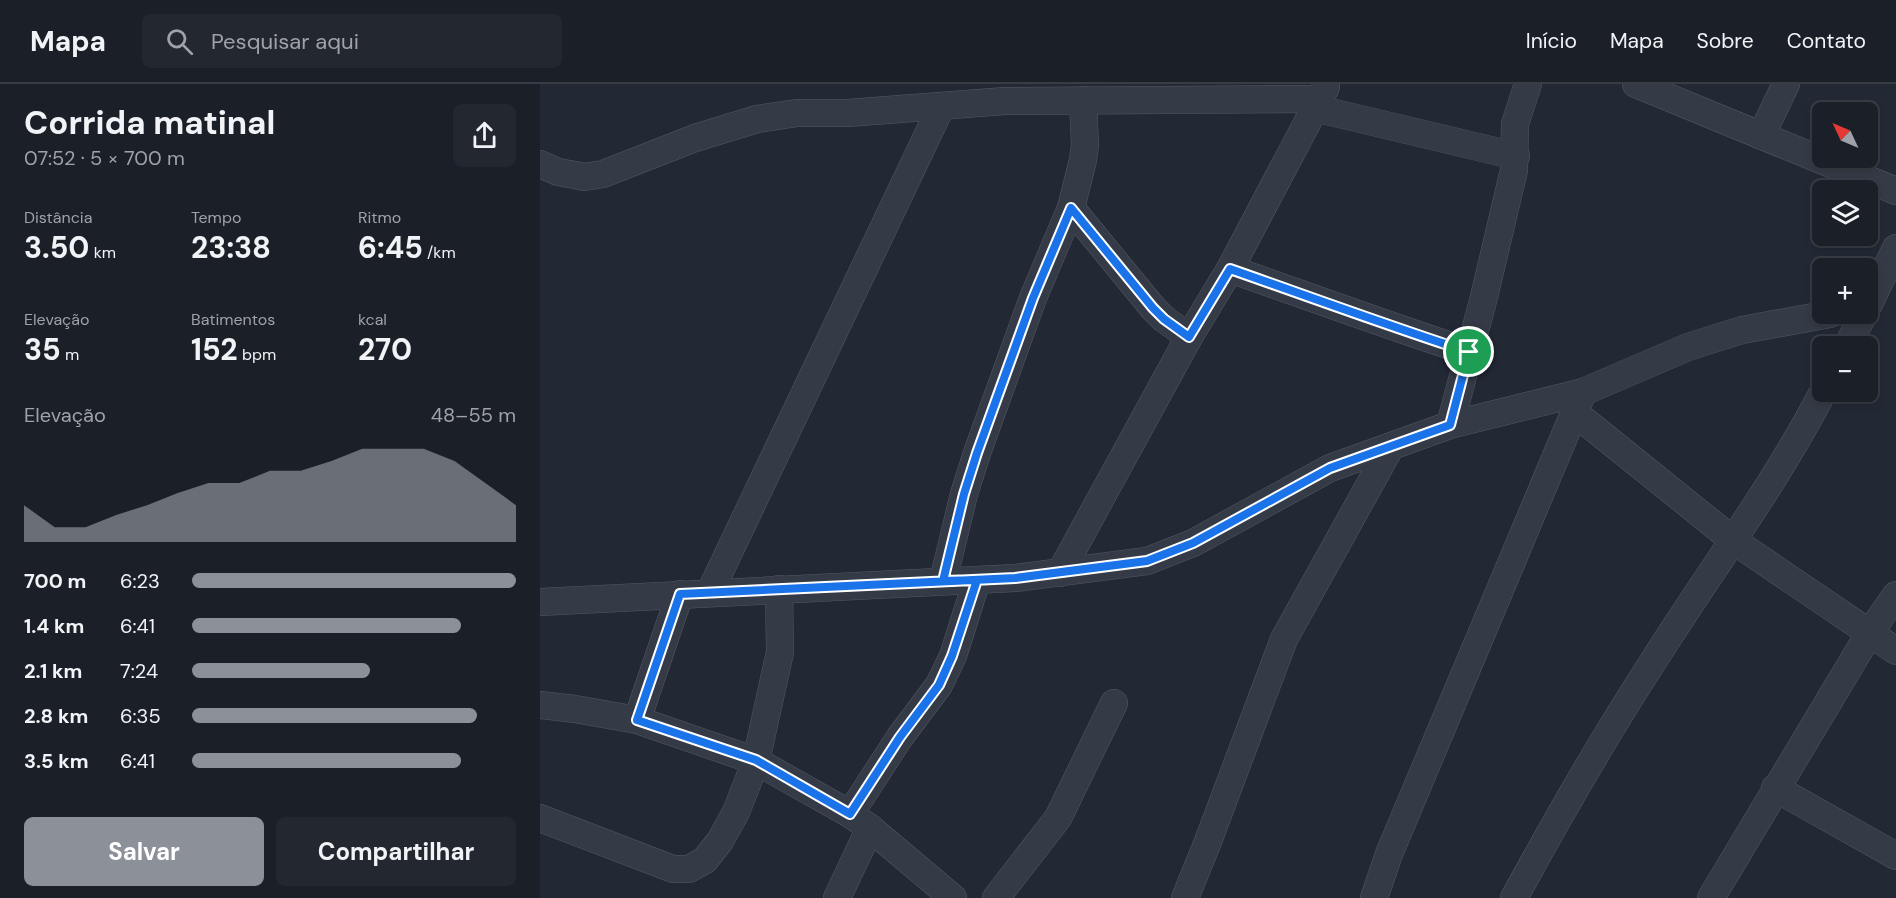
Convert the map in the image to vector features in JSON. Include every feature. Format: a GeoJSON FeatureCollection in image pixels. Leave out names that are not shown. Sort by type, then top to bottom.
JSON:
{"type":"FeatureCollection","features":[{"type":"Feature","properties":{"kind":"street"},"geometry":{"type":"LineString","coordinates":[[1450,425],[1514,170],[1515,123],[1528,84]]}},
{"type":"Feature","properties":{"kind":"street"},"geometry":{"type":"LineString","coordinates":[[1636,84],[1896,191]]}},
{"type":"Feature","properties":{"kind":"street"},"geometry":{"type":"LineString","coordinates":[[1761,136],[1786,84]]}},
{"type":"Feature","properties":{"kind":"street"},"geometry":{"type":"LineString","coordinates":[[540,164],[558,172],[584,177],[603,174],[695,138],[758,119],[797,113],[848,113],[1005,101],[1320,97],[1516,156]]}},
{"type":"Feature","properties":{"kind":"street"},"geometry":{"type":"LineString","coordinates":[[1060,573],[1189,337],[1230,269],[1320,97]]}},
{"type":"Feature","properties":{"kind":"street"},"geometry":{"type":"LineString","coordinates":[[943,581],[964,494],[977,453],[1033,298],[1071,208],[1085,145],[1083,100]]}},
{"type":"Feature","properties":{"kind":"street"},"geometry":{"type":"LineString","coordinates":[[710,592],[941,107]]}},
{"type":"Feature","properties":{"kind":"street"},"geometry":{"type":"LineString","coordinates":[[1071,208],[1153,308],[1189,337]]}},
{"type":"Feature","properties":{"kind":"street"},"geometry":{"type":"LineString","coordinates":[[1878,285],[1896,248]]}},
{"type":"Feature","properties":{"kind":"street"},"geometry":{"type":"LineString","coordinates":[[1230,269],[1364,318],[1469,352]]}},
{"type":"Feature","properties":{"kind":"street"},"geometry":{"type":"LineString","coordinates":[[540,602],[977,580],[1060,573],[1147,561],[1193,543],[1330,468],[1450,425],[1579,403],[1688,347],[1743,330],[1812,317]]}},
{"type":"Feature","properties":{"kind":"street"},"geometry":{"type":"LineString","coordinates":[[1514,898],[1574,789],[1654,659],[1734,541],[1802,433],[1818,402]]}},
{"type":"Feature","properties":{"kind":"street"},"geometry":{"type":"LineString","coordinates":[[1579,403],[1734,541],[1896,651]]}},
{"type":"Feature","properties":{"kind":"street"},"geometry":{"type":"LineString","coordinates":[[1374,898],[1389,854],[1579,403]]}},
{"type":"Feature","properties":{"kind":"street"},"geometry":{"type":"LineString","coordinates":[[1185,898],[1284,639],[1390,448]]}},
{"type":"Feature","properties":{"kind":"street"},"geometry":{"type":"LineString","coordinates":[[837,898],[860,821],[900,737],[939,685],[952,656],[977,580]]}},
{"type":"Feature","properties":{"kind":"street"},"geometry":{"type":"LineString","coordinates":[[540,818],[673,869],[689,869],[705,860],[720,841],[736,812],[756,760],[780,652],[779,589]]}},
{"type":"Feature","properties":{"kind":"street"},"geometry":{"type":"LineString","coordinates":[[637,720],[680,594]]}},
{"type":"Feature","properties":{"kind":"street"},"geometry":{"type":"LineString","coordinates":[[1711,898],[1869,634],[1896,596]]}},
{"type":"Feature","properties":{"kind":"street"},"geometry":{"type":"LineString","coordinates":[[996,898],[1058,818],[1114,703]]}},
{"type":"Feature","properties":{"kind":"street"},"geometry":{"type":"LineString","coordinates":[[540,705],[637,720],[756,760],[860,821],[953,898]]}},
{"type":"Feature","properties":{"kind":"street"},"geometry":{"type":"LineString","coordinates":[[1775,788],[1896,856]]}},
{"type":"Feature","properties":{"kind":"route"},"geometry":{"type":"LineString","coordinates":[[1469,352],[1364,318],[1230,269],[1189,337],[1153,308],[1071,208],[1033,298],[964,494],[943,581],[977,580],[952,656],[939,685],[900,737],[850,814],[756,760],[637,720],[680,594],[943,581],[1015,578],[1147,561],[1193,543],[1330,468],[1450,425],[1469,352]]}}]}
